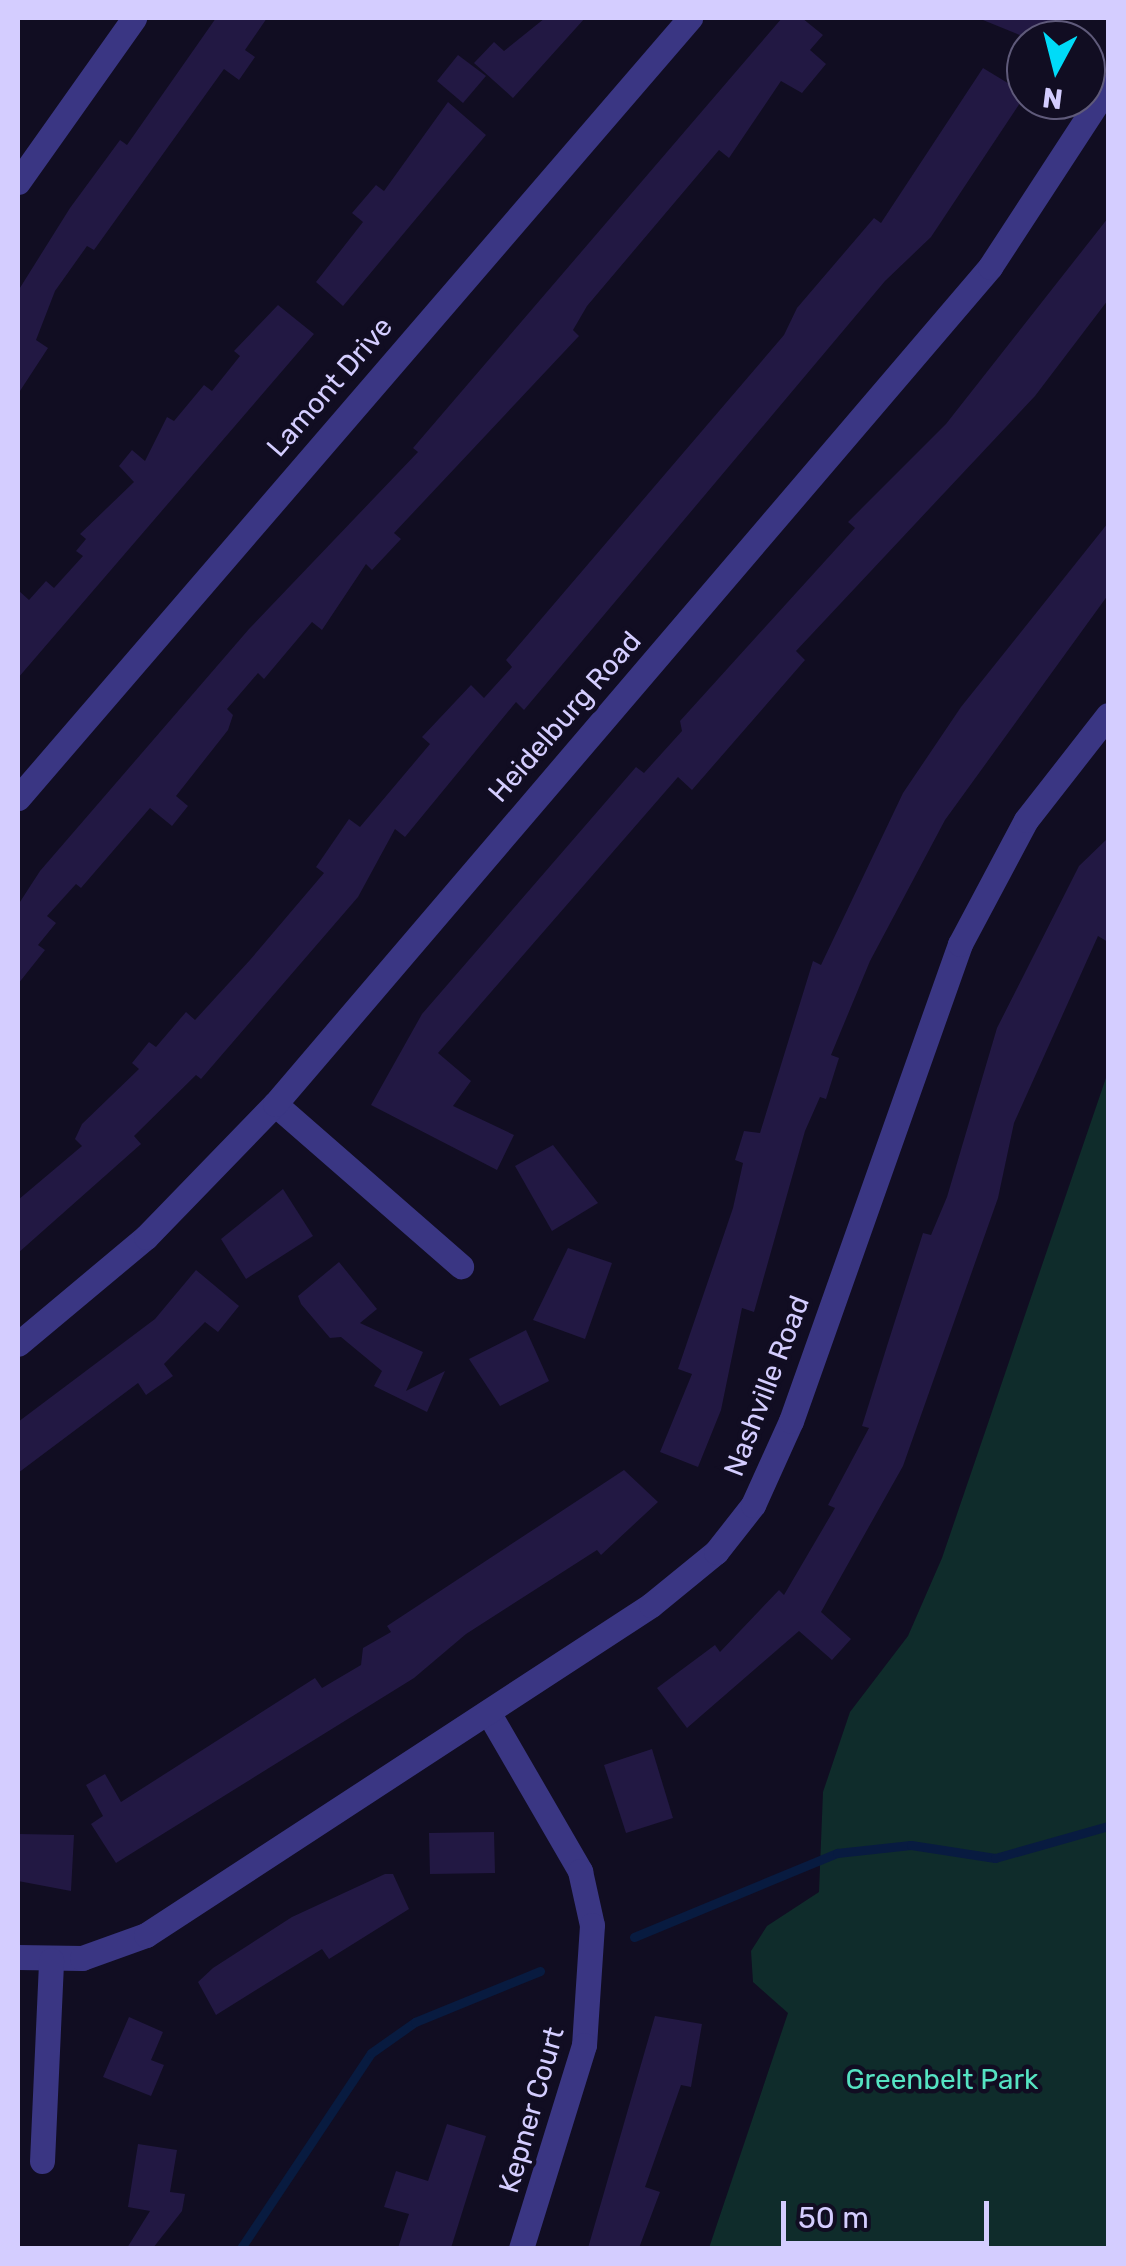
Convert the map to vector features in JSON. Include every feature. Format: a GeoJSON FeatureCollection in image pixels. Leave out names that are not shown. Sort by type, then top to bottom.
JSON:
{"type":"FeatureCollection","features":[{"type":"Feature","properties":{"kind":"street"},"geometry":{"type":"LineString","coordinates":[[18,182],[134,18]]}},
{"type":"Feature","properties":{"kind":"street","name":"Lamont Drive"},"geometry":{"type":"LineString","coordinates":[[18,798],[690,18]]}},
{"type":"Feature","properties":{"kind":"street","name":"Heidelburg Road"},"geometry":{"type":"LineString","coordinates":[[18,1344],[146,1236],[275,1104],[990,267],[1108,86]]}},
{"type":"Feature","properties":{"kind":"street","name":"Nashville Road"},"geometry":{"type":"LineString","coordinates":[[18,1957],[82,1958],[146,1935],[686,1582],[753,1505],[960,944],[1026,820],[1108,715]]}},
{"type":"Feature","properties":{"kind":"street"},"geometry":{"type":"LineString","coordinates":[[275,1104],[461,1266]]}},
{"type":"Feature","properties":{"kind":"street","name":"Kepner Court"},"geometry":{"type":"LineString","coordinates":[[488,1712],[580,1871],[592,1925],[584,2046],[520,2248]]}},
{"type":"Feature","properties":{"kind":"street"},"geometry":{"type":"LineString","coordinates":[[42,2161],[51,1960]]}},
{"type":"Feature","properties":{"kind":"green space","name":"Greenbelt Park"},"geometry":{"type":"Polygon","coordinates":[[[1108,1072],[1108,2248],[709,2248],[788,2013],[753,1982],[751,1951],[767,1926],[819,1892],[823,1792],[850,1712],[908,1636],[942,1558],[1108,1072]]]}},
{"type":"Feature","properties":{"kind":"building"},"geometry":{"type":"Polygon","coordinates":[[[216,18],[267,18],[245,50],[255,57],[239,80],[224,69],[94,250],[87,246],[55,291],[36,340],[48,348],[18,394],[18,291],[70,208],[120,140],[127,145],[216,18]]]}},
{"type":"Feature","properties":{"kind":"building"},"geometry":{"type":"Polygon","coordinates":[[[545,18],[585,18],[513,98],[474,63],[494,42],[504,51],[545,18]]]}},
{"type":"Feature","properties":{"kind":"building"},"geometry":{"type":"Polygon","coordinates":[[[782,18],[802,18],[823,35],[810,50],[826,64],[802,93],[781,81],[729,158],[719,150],[587,306],[573,330],[579,336],[394,533],[401,539],[372,570],[366,564],[322,630],[312,622],[264,679],[258,673],[227,709],[233,715],[228,730],[176,796],[188,806],[172,826],[150,808],[81,888],[76,884],[47,916],[56,923],[38,945],[45,950],[18,984],[18,905],[40,871],[249,629],[418,452],[413,448],[782,18]]]}},
{"type":"Feature","properties":{"kind":"building"},"geometry":{"type":"Polygon","coordinates":[[[978,18],[1062,18],[1006,20],[1006,29],[978,18]]]}},
{"type":"Feature","properties":{"kind":"building"},"geometry":{"type":"Polygon","coordinates":[[[458,55],[486,76],[463,103],[437,81],[458,55]]]}},
{"type":"Feature","properties":{"kind":"building"},"geometry":{"type":"Polygon","coordinates":[[[983,68],[1006,82],[1009,120],[931,237],[885,281],[524,710],[516,702],[405,837],[395,829],[358,897],[201,1079],[196,1075],[134,1136],[141,1144],[18,1253],[18,1200],[82,1146],[75,1139],[82,1124],[139,1069],[132,1063],[149,1042],[156,1047],[186,1012],[195,1020],[324,873],[316,867],[349,819],[360,827],[430,744],[422,737],[471,685],[484,698],[512,667],[506,660],[784,335],[797,308],[874,218],[881,223],[983,68]]]}},
{"type":"Feature","properties":{"kind":"building"},"geometry":{"type":"Polygon","coordinates":[[[448,102],[486,135],[343,306],[316,282],[363,222],[352,213],[376,185],[384,191],[448,102]]]}},
{"type":"Feature","properties":{"kind":"building"},"geometry":{"type":"Polygon","coordinates":[[[1108,218],[1108,300],[1035,396],[796,651],[805,660],[692,790],[678,777],[438,1053],[471,1081],[453,1106],[514,1135],[497,1170],[371,1105],[422,1014],[636,767],[644,773],[682,731],[680,721],[855,528],[848,522],[946,424],[1108,218]]]}},
{"type":"Feature","properties":{"kind":"building"},"geometry":{"type":"Polygon","coordinates":[[[278,305],[314,334],[18,678],[18,590],[29,600],[46,581],[54,588],[83,556],[76,551],[86,539],[80,534],[134,482],[119,466],[132,450],[145,461],[167,417],[174,421],[204,385],[212,391],[240,356],[234,351],[278,305]]]}},
{"type":"Feature","properties":{"kind":"building"},"geometry":{"type":"Polygon","coordinates":[[[1108,523],[1108,595],[945,820],[870,961],[831,1055],[839,1058],[826,1099],[820,1097],[805,1131],[754,1312],[742,1308],[721,1410],[698,1467],[660,1452],[692,1374],[678,1369],[733,1208],[743,1163],[735,1160],[744,1131],[760,1133],[813,961],[821,965],[903,793],[961,707],[1108,523]]]}},
{"type":"Feature","properties":{"kind":"building"},"geometry":{"type":"Polygon","coordinates":[[[1108,838],[1108,942],[1098,936],[1014,1123],[998,1198],[903,1466],[821,1612],[851,1639],[832,1660],[799,1631],[687,1728],[657,1688],[715,1645],[720,1652],[779,1590],[784,1595],[835,1508],[828,1505],[869,1428],[862,1426],[923,1233],[931,1235],[947,1197],[997,1028],[1079,866],[1108,838]]]}},
{"type":"Feature","properties":{"kind":"building"},"geometry":{"type":"Polygon","coordinates":[[[553,1145],[598,1203],[552,1231],[515,1166],[553,1145]]]}},
{"type":"Feature","properties":{"kind":"building"},"geometry":{"type":"Polygon","coordinates":[[[283,1189],[313,1236],[246,1279],[221,1239],[283,1189]]]}},
{"type":"Feature","properties":{"kind":"building"},"geometry":{"type":"Polygon","coordinates":[[[568,1248],[612,1263],[585,1339],[533,1320],[568,1248]]]}},
{"type":"Feature","properties":{"kind":"building"},"geometry":{"type":"Polygon","coordinates":[[[339,1262],[377,1309],[360,1323],[423,1352],[406,1391],[445,1371],[427,1412],[374,1386],[382,1371],[341,1337],[330,1338],[301,1304],[298,1296],[339,1262]]]}},
{"type":"Feature","properties":{"kind":"building"},"geometry":{"type":"Polygon","coordinates":[[[196,1270],[239,1306],[218,1332],[205,1322],[164,1364],[173,1376],[146,1395],[138,1383],[18,1473],[18,1422],[155,1319],[196,1270]]]}},
{"type":"Feature","properties":{"kind":"building"},"geometry":{"type":"Polygon","coordinates":[[[526,1330],[549,1381],[500,1406],[469,1359],[526,1330]]]}},
{"type":"Feature","properties":{"kind":"building"},"geometry":{"type":"Polygon","coordinates":[[[624,1470],[658,1502],[601,1555],[597,1550],[466,1634],[414,1678],[116,1863],[91,1824],[103,1816],[86,1785],[105,1774],[121,1802],[315,1678],[322,1688],[361,1665],[363,1648],[391,1632],[387,1626],[624,1470]]]}},
{"type":"Feature","properties":{"kind":"building"},"geometry":{"type":"Polygon","coordinates":[[[652,1749],[673,1818],[626,1833],[604,1765],[652,1749]]]}},
{"type":"Feature","properties":{"kind":"building"},"geometry":{"type":"Polygon","coordinates":[[[494,1832],[495,1873],[430,1874],[429,1833],[494,1832]]]}},
{"type":"Feature","properties":{"kind":"building"},"geometry":{"type":"Polygon","coordinates":[[[18,1834],[74,1835],[71,1891],[18,1881],[18,1834]]]}},
{"type":"Feature","properties":{"kind":"building"},"geometry":{"type":"Polygon","coordinates":[[[385,1874],[393,1874],[409,1909],[329,1959],[322,1949],[216,2015],[198,1982],[213,1968],[292,1917],[385,1874]]]}},
{"type":"Feature","properties":{"kind":"building"},"geometry":{"type":"Polygon","coordinates":[[[655,2016],[702,2024],[691,2087],[681,2085],[645,2187],[660,2192],[639,2248],[588,2248],[655,2016]]]}},
{"type":"Feature","properties":{"kind":"building"},"geometry":{"type":"Polygon","coordinates":[[[129,2017],[163,2032],[151,2060],[164,2065],[151,2096],[103,2077],[129,2017]]]}},
{"type":"Feature","properties":{"kind":"building"},"geometry":{"type":"Polygon","coordinates":[[[447,2124],[486,2136],[451,2248],[398,2248],[409,2214],[384,2207],[396,2171],[428,2181],[447,2124]]]}},
{"type":"Feature","properties":{"kind":"building"},"geometry":{"type":"Polygon","coordinates":[[[138,2144],[177,2150],[170,2192],[185,2194],[182,2211],[153,2248],[127,2248],[150,2211],[128,2207],[138,2144]]]}},
{"type":"Feature","properties":{"kind":"waterway"},"geometry":{"type":"LineString","coordinates":[[634,1937],[837,1853],[911,1845],[995,1858],[1108,1826]]}},
{"type":"Feature","properties":{"kind":"waterway"},"geometry":{"type":"LineString","coordinates":[[241,2248],[371,2053],[415,2022],[540,1971]]}}]}
